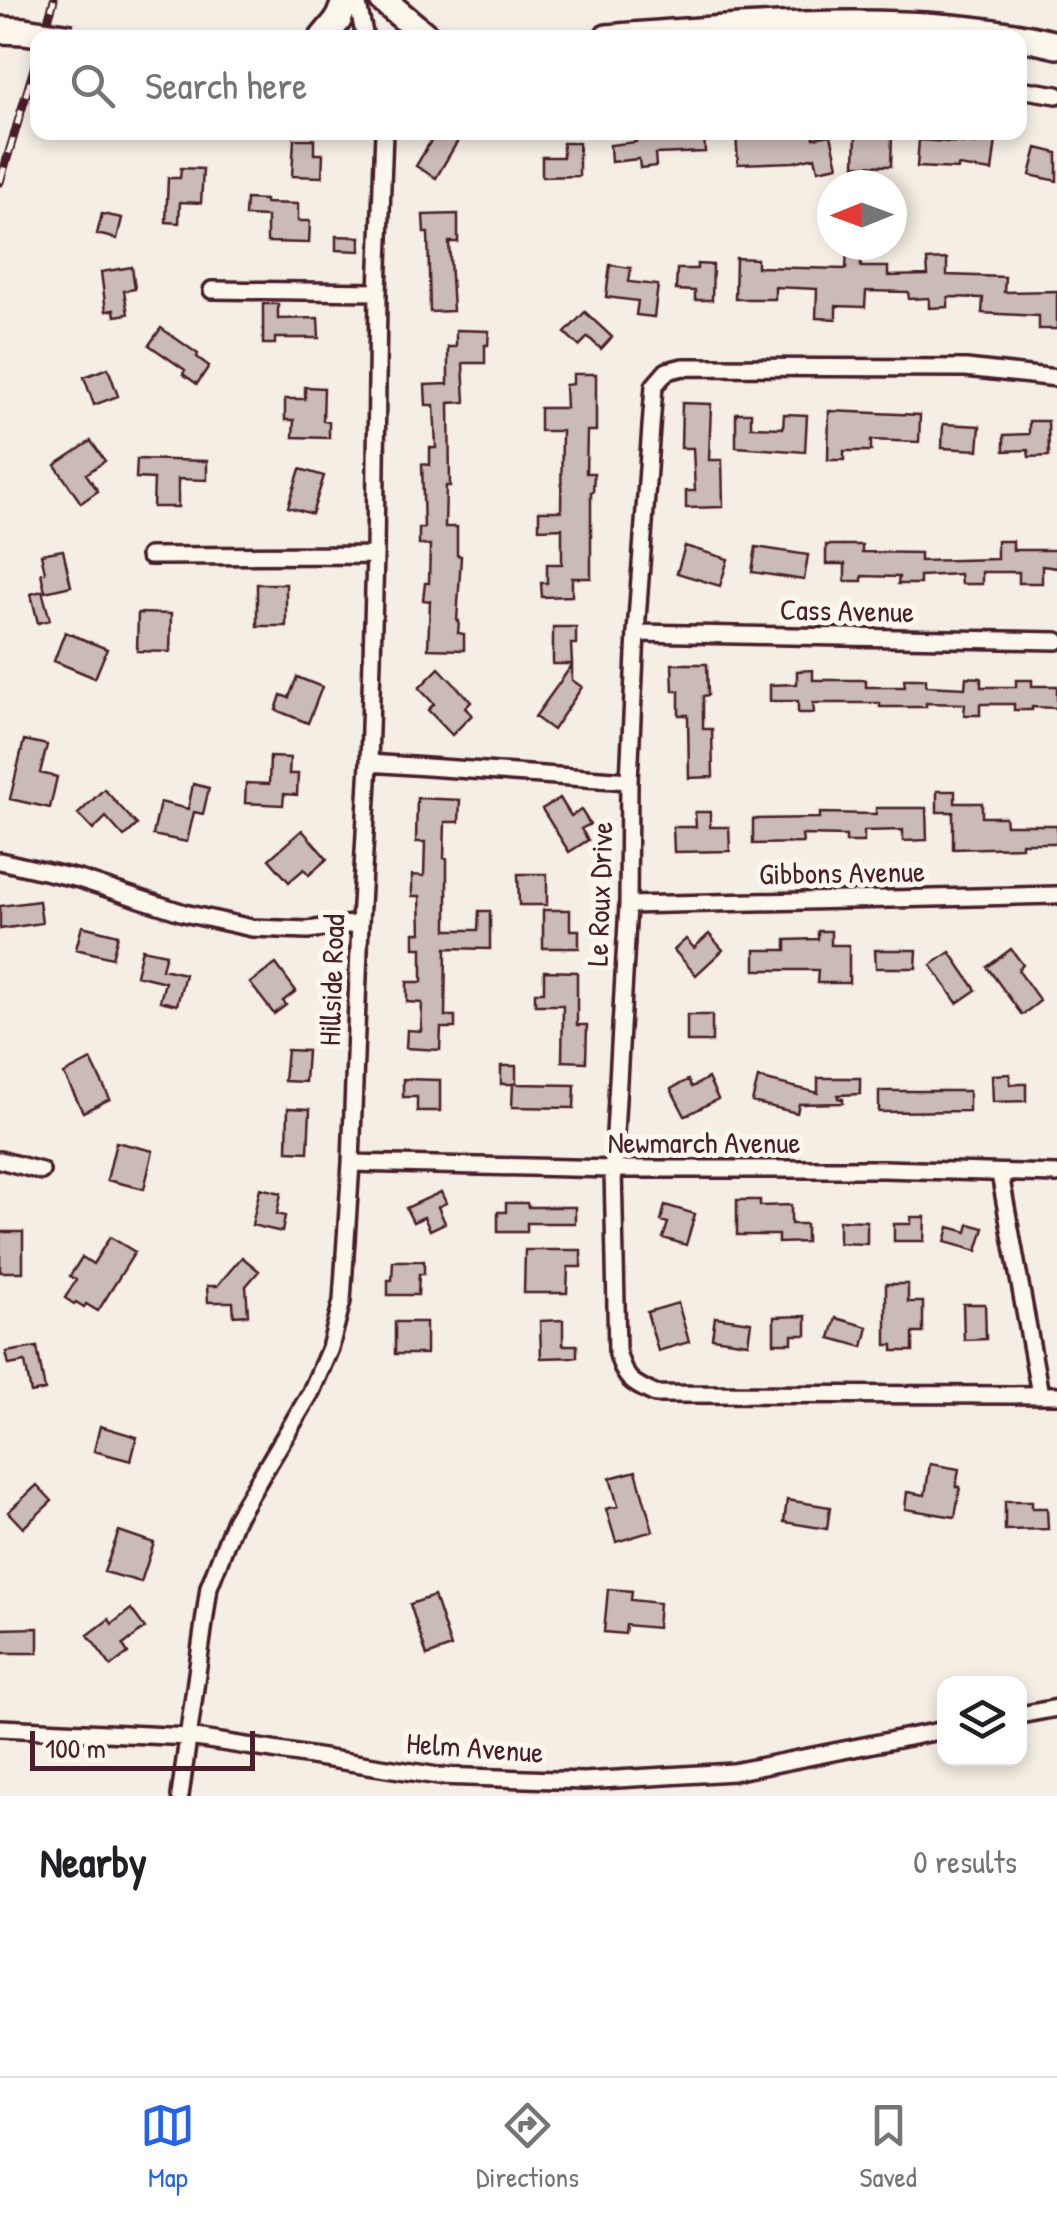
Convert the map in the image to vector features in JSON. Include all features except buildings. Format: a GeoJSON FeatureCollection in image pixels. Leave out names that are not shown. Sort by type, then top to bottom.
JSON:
{"type":"FeatureCollection","features":[{"type":"Feature","properties":{"kind":"main road"},"geometry":{"type":"LineString","coordinates":[[330,30],[346,0]]}},
{"type":"Feature","properties":{"kind":"main road"},"geometry":{"type":"LineString","coordinates":[[384,0],[419,30]]}},
{"type":"Feature","properties":{"kind":"main road"},"geometry":{"type":"LineString","coordinates":[[723,30],[795,25],[955,30]]}},
{"type":"Feature","properties":{"kind":"main road"},"geometry":{"type":"LineString","coordinates":[[1027,37],[1057,45]]}},
{"type":"Feature","properties":{"kind":"street"},"geometry":{"type":"LineString","coordinates":[[357,0],[363,30]]}},
{"type":"Feature","properties":{"kind":"street"},"geometry":{"type":"LineString","coordinates":[[1027,90],[1057,95]]}},
{"type":"Feature","properties":{"kind":"street","name":"Hillside Road"},"geometry":{"type":"LineString","coordinates":[[180,1796],[209,1586],[235,1520],[310,1394],[330,1348],[342,1301],[369,763],[384,140]]}},
{"type":"Feature","properties":{"kind":"street"},"geometry":{"type":"LineString","coordinates":[[212,290],[378,292]]}},
{"type":"Feature","properties":{"kind":"street","name":"Le Roux Drive"},"geometry":{"type":"LineString","coordinates":[[1048,1394],[655,1394],[634,1384],[622,1372],[616,1352],[613,1170],[628,905],[636,633],[654,386],[667,371],[683,366],[966,368],[1057,378]]}},
{"type":"Feature","properties":{"kind":"street"},"geometry":{"type":"LineString","coordinates":[[149,556],[375,555]]}},
{"type":"Feature","properties":{"kind":"street","name":"Cass Avenue"},"geometry":{"type":"LineString","coordinates":[[636,633],[1057,641]]}},
{"type":"Feature","properties":{"kind":"street"},"geometry":{"type":"LineString","coordinates":[[369,763],[629,781]]}},
{"type":"Feature","properties":{"kind":"street"},"geometry":{"type":"LineString","coordinates":[[0,861],[252,928],[308,930],[360,923]]}},
{"type":"Feature","properties":{"kind":"street","name":"Gibbons Avenue"},"geometry":{"type":"LineString","coordinates":[[628,905],[1057,895]]}},
{"type":"Feature","properties":{"kind":"street"},"geometry":{"type":"LineString","coordinates":[[0,1160],[41,1171]]}},
{"type":"Feature","properties":{"kind":"street","name":"Newmarch Avenue"},"geometry":{"type":"LineString","coordinates":[[351,1163],[1057,1174]]}},
{"type":"Feature","properties":{"kind":"street"},"geometry":{"type":"LineString","coordinates":[[1000,1174],[1048,1394]]}},
{"type":"Feature","properties":{"kind":"street"},"geometry":{"type":"LineString","coordinates":[[1027,1714],[1057,1708]]}},
{"type":"Feature","properties":{"kind":"street","name":"Helm Avenue"},"geometry":{"type":"LineString","coordinates":[[0,1728],[189,1737],[438,1776],[584,1781],[734,1772],[937,1731]]}},
{"type":"Feature","properties":{"kind":"street"},"geometry":{"type":"LineString","coordinates":[[435,1796],[438,1776]]}},
{"type":"Feature","properties":{"kind":"railway"},"geometry":{"type":"LineString","coordinates":[[45,30],[54,0]]}},
{"type":"Feature","properties":{"kind":"railway"},"geometry":{"type":"LineString","coordinates":[[0,182],[30,82]]}}]}
